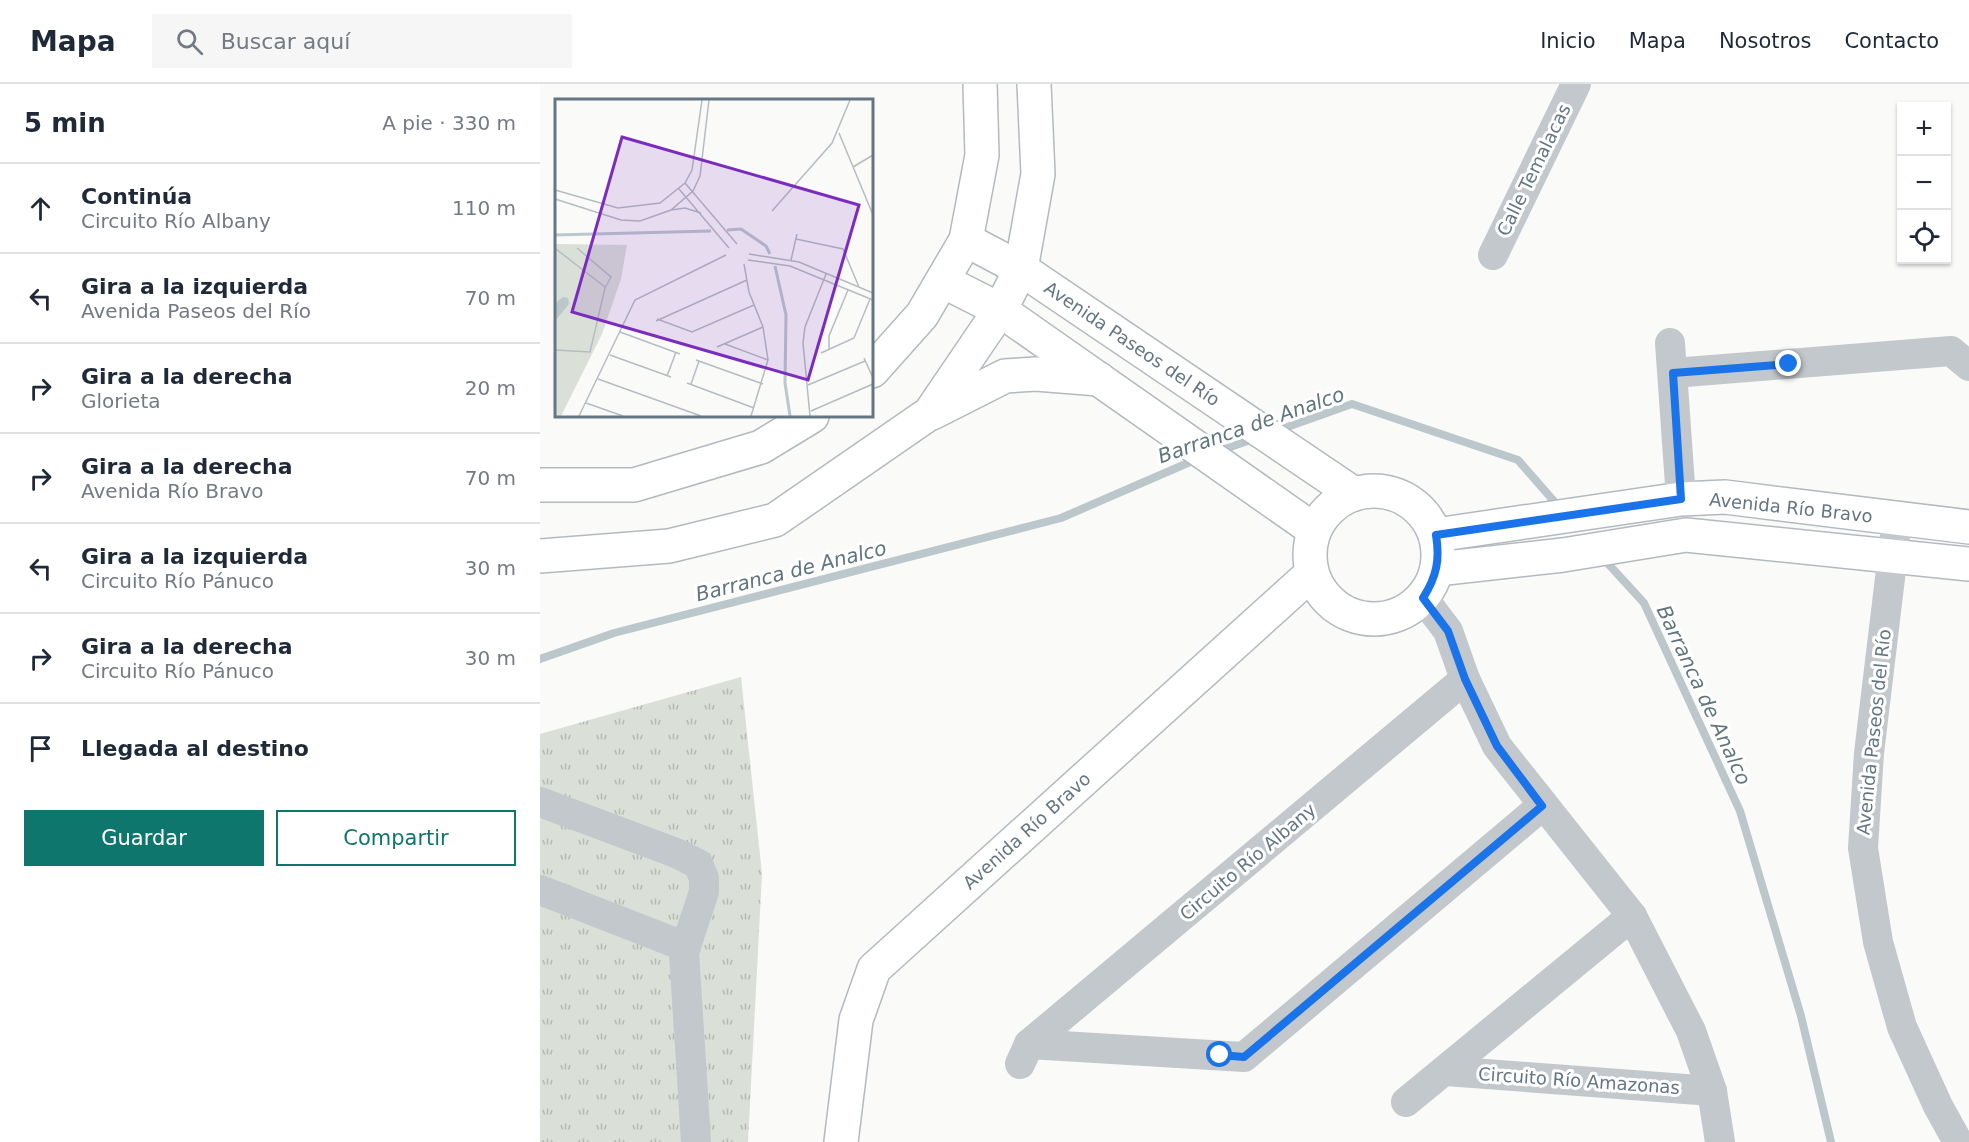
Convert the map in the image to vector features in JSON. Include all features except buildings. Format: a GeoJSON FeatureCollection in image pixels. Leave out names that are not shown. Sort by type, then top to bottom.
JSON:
{"type":"FeatureCollection","features":[{"type":"Feature","properties":{"kind":"street"},"geometry":{"type":"LineString","coordinates":[[873,370],[922,315],[966,240],[982,154],[980,84]]}},
{"type":"Feature","properties":{"kind":"street"},"geometry":{"type":"LineString","coordinates":[[930,413],[1000,310],[1021,269],[1038,174],[1034,84]]}},
{"type":"Feature","properties":{"kind":"street","name":"Calle Temalacas"},"geometry":{"type":"LineString","coordinates":[[1493,255],[1576,84]]}},
{"type":"Feature","properties":{"kind":"street","name":"Avenida Paseos del Río"},"geometry":{"type":"LineString","coordinates":[[966,240],[1021,269],[1354,494]]}},
{"type":"Feature","properties":{"kind":"street"},"geometry":{"type":"LineString","coordinates":[[943,281],[1000,310],[1314,530]]}},
{"type":"Feature","properties":{"kind":"street"},"geometry":{"type":"LineString","coordinates":[[1670,343],[1681,499]]}},
{"type":"Feature","properties":{"kind":"street"},"geometry":{"type":"LineString","coordinates":[[1673,373],[1951,351],[1969,366]]}},
{"type":"Feature","properties":{"kind":"street"},"geometry":{"type":"LineString","coordinates":[[540,555],[669,546],[775,520],[930,413],[1005,376],[1036,374],[1100,380]]}},
{"type":"Feature","properties":{"kind":"street"},"geometry":{"type":"LineString","coordinates":[[540,485],[634,485],[761,447],[810,417]]}},
{"type":"Feature","properties":{"kind":"street"},"geometry":{"type":"LineString","coordinates":[[1379,491],[1403,498],[1423,513],[1436,535],[1439,552],[1430,583],[1401,614],[1374,620],[1347,615],[1325,598],[1311,574],[1309,559],[1314,530],[1324,514],[1338,502],[1354,494],[1379,491]]}},
{"type":"Feature","properties":{"kind":"street","name":"Avenida Río Bravo"},"geometry":{"type":"LineString","coordinates":[[1436,535],[1681,499],[1725,497],[1969,528]]}},
{"type":"Feature","properties":{"kind":"street","name":"Avenida Paseos del Río"},"geometry":{"type":"LineString","coordinates":[[1897,520],[1869,753],[1863,849],[1878,942],[1902,1027],[1938,1106],[1958,1142]]}},
{"type":"Feature","properties":{"kind":"street","name":"Avenida Río Bravo"},"geometry":{"type":"LineString","coordinates":[[1430,583],[1537,558],[1686,535],[1969,564]]}},
{"type":"Feature","properties":{"kind":"street","name":"Avenida Río Bravo"},"geometry":{"type":"LineString","coordinates":[[841,1142],[856,1020],[874,969],[1311,574]]}},
{"type":"Feature","properties":{"kind":"street"},"geometry":{"type":"LineString","coordinates":[[1430,583],[1465,679],[1497,746],[1542,806],[1632,916],[1691,1031],[1712,1091],[1720,1142]]}},
{"type":"Feature","properties":{"kind":"street","name":"Circuito Río Albany"},"geometry":{"type":"LineString","coordinates":[[1465,679],[1025,1054],[1244,1057],[1542,806]]}},
{"type":"Feature","properties":{"kind":"street"},"geometry":{"type":"LineString","coordinates":[[540,802],[676,853],[698,864],[704,878],[704,892],[686,947],[686,985],[696,1142]]}},
{"type":"Feature","properties":{"kind":"street"},"geometry":{"type":"LineString","coordinates":[[540,890],[686,947]]}},
{"type":"Feature","properties":{"kind":"street","name":"Circuito Río Amazonas"},"geometry":{"type":"LineString","coordinates":[[1406,1102],[1632,916]]}},
{"type":"Feature","properties":{"kind":"street","name":"Circuito Río Amazonas"},"geometry":{"type":"LineString","coordinates":[[1446,1071],[1712,1091]]}},
{"type":"Feature","properties":{"kind":"green space"},"geometry":{"type":"Polygon","coordinates":[[[741,677],[762,874],[748,1142],[540,1142],[540,734],[741,677]]]}},
{"type":"Feature","properties":{"kind":"waterway","name":"Barranca de Analco"},"geometry":{"type":"LineString","coordinates":[[1276,431],[1352,404],[1518,460],[1559,507]]}},
{"type":"Feature","properties":{"kind":"waterway","name":"Barranca de Analco"},"geometry":{"type":"LineString","coordinates":[[1219,451],[1256,438]]}},
{"type":"Feature","properties":{"kind":"waterway","name":"Barranca de Analco"},"geometry":{"type":"LineString","coordinates":[[540,659],[614,633],[1061,518],[1197,459]]}},
{"type":"Feature","properties":{"kind":"waterway","name":"Barranca de Analco"},"geometry":{"type":"LineString","coordinates":[[1602,557],[1644,603],[1740,811],[1801,1016],[1831,1142]]}},
{"type":"Feature","properties":{"kind":"route"},"geometry":{"type":"LineString","coordinates":[[1220,1055],[1244,1057],[1542,806],[1497,746],[1465,679],[1448,631],[1423,598],[1432,584],[1437,569],[1439,552],[1436,535],[1681,499],[1673,373],[1789,364]]}}]}
